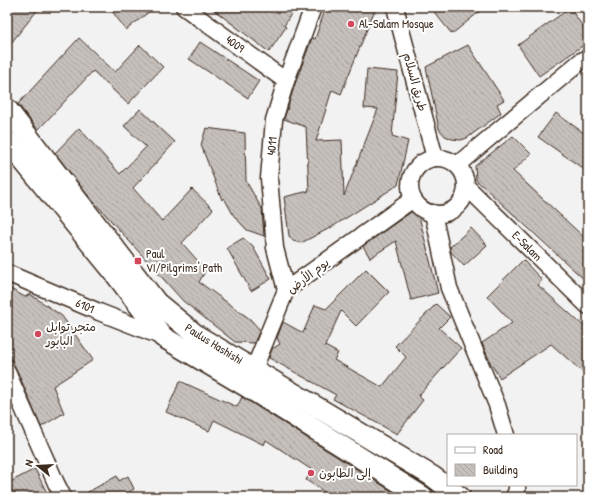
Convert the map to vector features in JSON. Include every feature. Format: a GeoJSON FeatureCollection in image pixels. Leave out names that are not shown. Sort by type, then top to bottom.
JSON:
{"type":"FeatureCollection","features":[{"type":"Feature","properties":{"kind":"street","name":"4009"},"geometry":{"type":"LineString","coordinates":[[184,7],[286,80]]}},
{"type":"Feature","properties":{"kind":"street","name":"4011"},"geometry":{"type":"LineString","coordinates":[[286,290],[275,248],[269,178],[274,120],[286,80],[312,7]]}},
{"type":"Feature","properties":{"kind":"street","name":"طريق السلام"},"geometry":{"type":"LineString","coordinates":[[395,7],[435,158]]}},
{"type":"Feature","properties":{"kind":"street"},"geometry":{"type":"LineString","coordinates":[[457,165],[581,61],[588,58]]}},
{"type":"Feature","properties":{"kind":"street","name":"Paulus Hashishi"},"geometry":{"type":"LineString","coordinates":[[7,109],[157,303],[196,335],[432,476],[460,497]]}},
{"type":"Feature","properties":{"kind":"street","name":"Paulus Hashishi"},"geometry":{"type":"LineString","coordinates":[[7,141],[104,260],[163,337],[248,388],[422,497]]}},
{"type":"Feature","properties":{"kind":"street"},"geometry":{"type":"LineString","coordinates":[[435,158],[449,160],[457,165],[464,176],[466,186],[464,195],[459,204],[452,210],[443,213],[433,213],[419,207],[413,199],[410,188],[411,179],[415,170],[426,160],[435,158]]}},
{"type":"Feature","properties":{"kind":"street","name":"E-Salam"},"geometry":{"type":"LineString","coordinates":[[466,186],[588,306]]}},
{"type":"Feature","properties":{"kind":"street","name":"يوم الأرض"},"geometry":{"type":"LineString","coordinates":[[248,388],[254,369],[286,290],[413,199]]}},
{"type":"Feature","properties":{"kind":"street"},"geometry":{"type":"LineString","coordinates":[[433,213],[449,288],[497,405],[506,434]]}},
{"type":"Feature","properties":{"kind":"street","name":"6101"},"geometry":{"type":"LineString","coordinates":[[7,273],[163,337]]}},
{"type":"Feature","properties":{"kind":"street"},"geometry":{"type":"LineString","coordinates":[[7,372],[63,497]]}},
{"type":"Feature","properties":{"kind":"street"},"geometry":{"type":"LineString","coordinates":[[514,497],[517,486]]}},
{"type":"Feature","properties":{"kind":"building"},"geometry":{"type":"Polygon","coordinates":[[[7,7],[40,7],[7,48],[7,7]]]}},
{"type":"Feature","properties":{"kind":"building"},"geometry":{"type":"Polygon","coordinates":[[[109,7],[155,7],[126,30],[109,7]]]}},
{"type":"Feature","properties":{"kind":"building"},"geometry":{"type":"Polygon","coordinates":[[[210,7],[295,7],[284,26],[286,27],[269,52],[210,7]]]}},
{"type":"Feature","properties":{"kind":"building"},"geometry":{"type":"Polygon","coordinates":[[[326,7],[376,7],[341,94],[332,90],[316,141],[342,140],[344,196],[378,109],[364,108],[367,69],[398,72],[392,136],[408,141],[398,185],[332,227],[301,243],[293,241],[289,236],[284,197],[309,191],[306,127],[284,119],[312,38],[315,39],[326,7]]]}},
{"type":"Feature","properties":{"kind":"building"},"geometry":{"type":"Polygon","coordinates":[[[430,7],[485,7],[452,34],[430,7]]]}},
{"type":"Feature","properties":{"kind":"building"},"geometry":{"type":"Polygon","coordinates":[[[570,8],[588,34],[588,42],[539,76],[518,45],[570,8]]]}},
{"type":"Feature","properties":{"kind":"building"},"geometry":{"type":"Polygon","coordinates":[[[79,38],[115,72],[140,45],[163,67],[128,104],[93,71],[38,130],[18,104],[79,38]]]}},
{"type":"Feature","properties":{"kind":"building"},"geometry":{"type":"Polygon","coordinates":[[[200,42],[259,81],[248,98],[189,59],[200,42]]]}},
{"type":"Feature","properties":{"kind":"building"},"geometry":{"type":"Polygon","coordinates":[[[468,45],[504,100],[497,104],[501,113],[467,138],[461,140],[452,139],[445,136],[439,129],[426,67],[468,45]]]}},
{"type":"Feature","properties":{"kind":"building"},"geometry":{"type":"Polygon","coordinates":[[[140,109],[175,142],[133,188],[162,221],[192,189],[213,209],[182,243],[206,270],[199,282],[250,319],[260,330],[254,343],[235,342],[183,301],[86,193],[55,153],[79,128],[120,174],[146,147],[124,126],[140,109]]]}},
{"type":"Feature","properties":{"kind":"building"},"geometry":{"type":"Polygon","coordinates":[[[556,113],[588,136],[588,172],[538,137],[556,113]]]}},
{"type":"Feature","properties":{"kind":"building"},"geometry":{"type":"Polygon","coordinates":[[[206,128],[245,133],[246,181],[262,209],[264,236],[247,230],[234,216],[224,198],[222,200],[201,145],[206,128]]]}},
{"type":"Feature","properties":{"kind":"building"},"geometry":{"type":"Polygon","coordinates":[[[513,136],[531,154],[513,171],[588,241],[588,283],[476,180],[475,166],[513,136]]]}},
{"type":"Feature","properties":{"kind":"building"},"geometry":{"type":"Polygon","coordinates":[[[414,210],[420,220],[438,293],[411,300],[396,241],[370,258],[363,246],[414,210]]]}},
{"type":"Feature","properties":{"kind":"building"},"geometry":{"type":"Polygon","coordinates":[[[471,228],[487,245],[464,266],[451,252],[450,247],[471,228]]]}},
{"type":"Feature","properties":{"kind":"building"},"geometry":{"type":"Polygon","coordinates":[[[243,238],[253,247],[271,279],[251,291],[227,248],[243,238]]]}},
{"type":"Feature","properties":{"kind":"building"},"geometry":{"type":"Polygon","coordinates":[[[523,260],[542,280],[538,285],[588,330],[588,377],[551,344],[500,378],[491,364],[482,343],[512,323],[487,296],[523,260]]]}},
{"type":"Feature","properties":{"kind":"building"},"geometry":{"type":"Polygon","coordinates":[[[366,269],[389,292],[356,326],[341,311],[325,346],[338,353],[334,360],[382,387],[406,357],[395,346],[436,304],[450,317],[439,328],[461,348],[418,396],[423,400],[397,434],[333,399],[336,395],[269,358],[272,349],[280,344],[277,338],[283,322],[303,333],[315,305],[326,309],[366,269]]]}},
{"type":"Feature","properties":{"kind":"building"},"geometry":{"type":"Polygon","coordinates":[[[7,287],[25,297],[30,294],[62,316],[93,360],[53,386],[64,413],[41,427],[16,368],[7,352],[7,287]]]}},
{"type":"Feature","properties":{"kind":"building"},"geometry":{"type":"Polygon","coordinates":[[[180,381],[237,407],[242,397],[401,497],[332,497],[306,480],[312,470],[266,440],[264,445],[214,420],[209,431],[166,412],[180,381]]]}},
{"type":"Feature","properties":{"kind":"building"},"geometry":{"type":"Polygon","coordinates":[[[35,469],[49,497],[16,497],[8,483],[35,469]]]}},
{"type":"Feature","properties":{"kind":"building"},"geometry":{"type":"Polygon","coordinates":[[[117,476],[119,481],[128,476],[134,489],[126,494],[127,497],[79,497],[117,476]]]}},
{"type":"Feature","properties":{"kind":"place","name":"Al-Salam Mosque"},"geometry":{"type":"Point","coordinates":[351,24]}},
{"type":"Feature","properties":{"kind":"place","name":"Paul VI/Pilgrims' Path"},"geometry":{"type":"Point","coordinates":[138,261]}},
{"type":"Feature","properties":{"kind":"place","name":"متجر توابل البابور"},"geometry":{"type":"Point","coordinates":[38,334]}},
{"type":"Feature","properties":{"kind":"place","name":"إلى الطابون"},"geometry":{"type":"Point","coordinates":[311,473]}}]}
